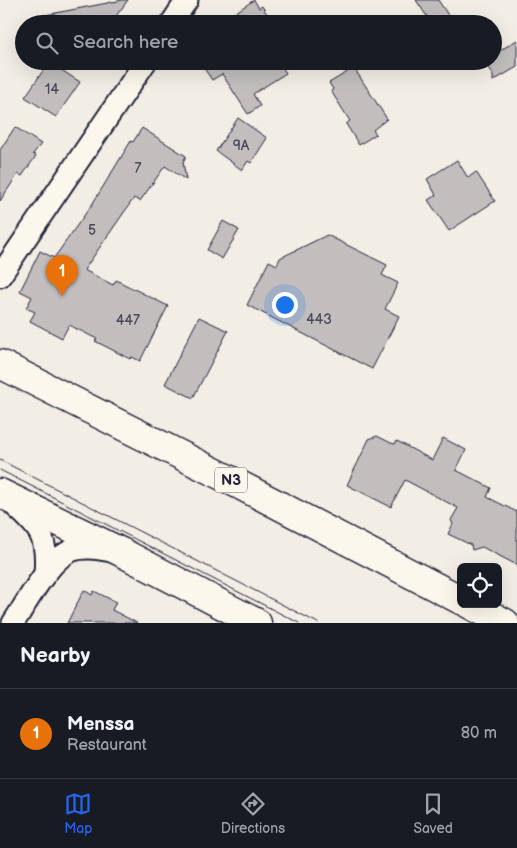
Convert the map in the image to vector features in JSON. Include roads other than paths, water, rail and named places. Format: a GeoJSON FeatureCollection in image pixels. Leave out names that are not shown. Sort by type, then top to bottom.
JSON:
{"type":"FeatureCollection","features":[{"type":"Feature","properties":{"kind":"main road","name":"N3"},"geometry":{"type":"LineString","coordinates":[[0,364],[234,482],[457,598]]}},
{"type":"Feature","properties":{"kind":"main road"},"geometry":{"type":"LineString","coordinates":[[2,494],[120,552],[257,623]]}},
{"type":"Feature","properties":{"kind":"main road"},"geometry":{"type":"LineString","coordinates":[[477,608],[505,623]]}},
{"type":"Feature","properties":{"kind":"street"},"geometry":{"type":"LineString","coordinates":[[177,15],[188,0]]}},
{"type":"Feature","properties":{"kind":"street"},"geometry":{"type":"LineString","coordinates":[[0,276],[140,70]]}},
{"type":"Feature","properties":{"kind":"street"},"geometry":{"type":"LineString","coordinates":[[2,494],[34,522],[41,533],[46,548],[46,574]]}},
{"type":"Feature","properties":{"kind":"street"},"geometry":{"type":"LineString","coordinates":[[13,623],[46,574],[58,560],[71,551],[87,548],[120,552]]}},
{"type":"Feature","properties":{"kind":"tram line"},"geometry":{"type":"LineString","coordinates":[[0,460],[318,623]]}},
{"type":"Feature","properties":{"kind":"tram line"},"geometry":{"type":"LineString","coordinates":[[0,470],[299,623]]}},
{"type":"Feature","properties":{"kind":"place","name":"Menssa"},"geometry":{"type":"Point","coordinates":[62,296]}}]}
